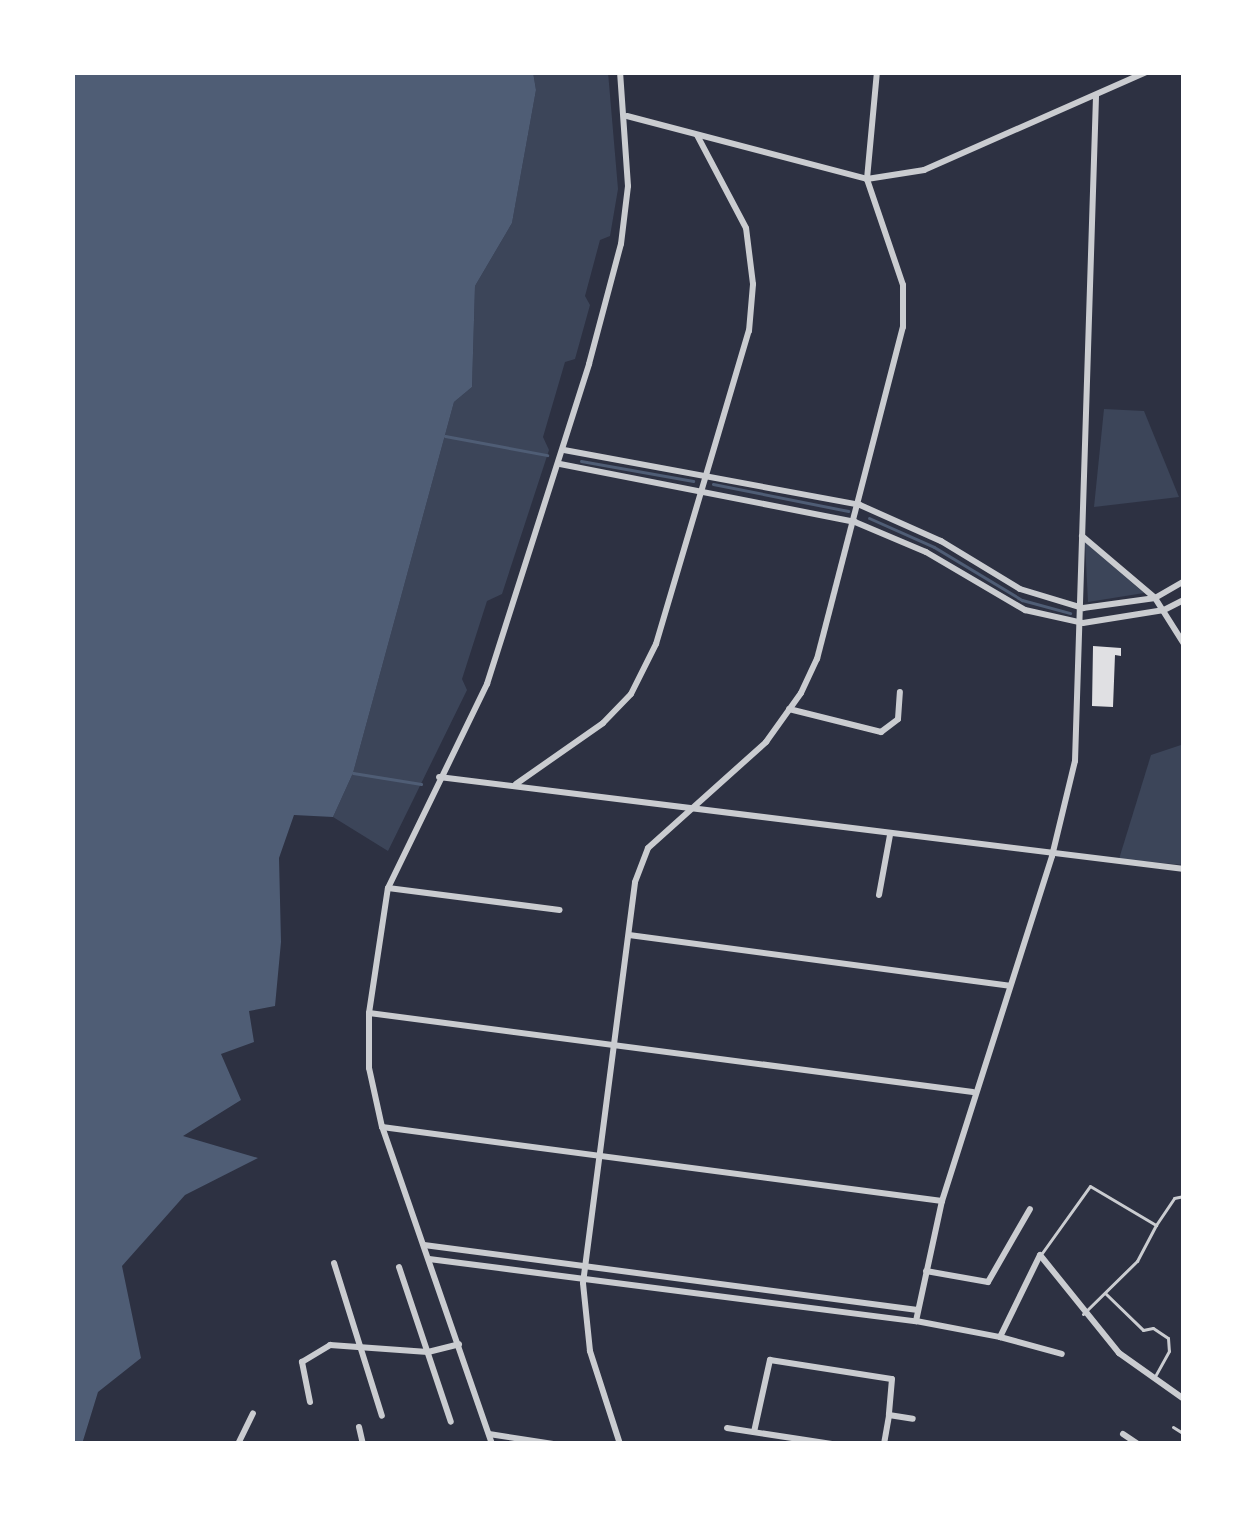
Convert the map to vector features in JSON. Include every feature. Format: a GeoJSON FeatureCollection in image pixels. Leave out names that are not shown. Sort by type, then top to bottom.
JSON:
{"type":"FeatureCollection","features":[{"type":"Feature","properties":{"kind":"street"},"geometry":{"type":"LineString","coordinates":[[492,1444],[382,1127],[369,1068],[369,1013],[388,887],[487,684],[560,464],[621,244],[628,186],[627,116],[620,72]]}},
{"type":"Feature","properties":{"kind":"street"},"geometry":{"type":"LineString","coordinates":[[620,1444],[590,1351],[584,1265],[634,882],[648,848],[687,808],[766,742],[817,659],[860,505],[905,306],[867,179],[877,72]]}},
{"type":"Feature","properties":{"kind":"street"},"geometry":{"type":"LineString","coordinates":[[627,116],[867,179],[924,170],[1145,72]]}},
{"type":"Feature","properties":{"kind":"street"},"geometry":{"type":"LineString","coordinates":[[916,1321],[942,1201],[1052,856],[1075,761],[1096,95]]}},
{"type":"Feature","properties":{"kind":"street"},"geometry":{"type":"LineString","coordinates":[[513,786],[603,723],[631,694],[656,644],[749,331],[753,284],[746,228],[697,135]]}},
{"type":"Feature","properties":{"kind":"street"},"geometry":{"type":"LineString","coordinates":[[564,450],[860,505],[941,541],[1019,589],[1083,608],[1155,598],[1184,581]]}},
{"type":"Feature","properties":{"kind":"street"},"geometry":{"type":"LineString","coordinates":[[560,464],[855,522],[926,552],[1003,600],[1082,623],[1164,610],[1184,600]]}},
{"type":"Feature","properties":{"kind":"street"},"geometry":{"type":"LineString","coordinates":[[1082,536],[1155,598],[1184,644]]}},
{"type":"Feature","properties":{"kind":"street"},"geometry":{"type":"LineString","coordinates":[[789,710],[881,732],[898,719],[900,692]]}},
{"type":"Feature","properties":{"kind":"street"},"geometry":{"type":"LineString","coordinates":[[439,777],[1184,869]]}},
{"type":"Feature","properties":{"kind":"street"},"geometry":{"type":"LineString","coordinates":[[879,895],[890,835]]}},
{"type":"Feature","properties":{"kind":"street"},"geometry":{"type":"LineString","coordinates":[[388,887],[560,910]]}},
{"type":"Feature","properties":{"kind":"street"},"geometry":{"type":"LineString","coordinates":[[628,935],[1010,986]]}},
{"type":"Feature","properties":{"kind":"street"},"geometry":{"type":"LineString","coordinates":[[369,1013],[974,1092]]}},
{"type":"Feature","properties":{"kind":"street"},"geometry":{"type":"LineString","coordinates":[[382,1127],[942,1201]]}},
{"type":"Feature","properties":{"kind":"street"},"geometry":{"type":"LineString","coordinates":[[926,1271],[988,1282],[1030,1209]]}},
{"type":"Feature","properties":{"kind":"street"},"geometry":{"type":"LineString","coordinates":[[424,1245],[918,1310]]}},
{"type":"Feature","properties":{"kind":"street"},"geometry":{"type":"LineString","coordinates":[[1000,1337],[1040,1255],[1083,1314],[1184,1399]]}},
{"type":"Feature","properties":{"kind":"street"},"geometry":{"type":"LineString","coordinates":[[429,1259],[916,1321],[1062,1354]]}},
{"type":"Feature","properties":{"kind":"street"},"geometry":{"type":"LineString","coordinates":[[334,1263],[382,1416]]}},
{"type":"Feature","properties":{"kind":"street"},"geometry":{"type":"LineString","coordinates":[[399,1267],[452,1421]]}},
{"type":"Feature","properties":{"kind":"street"},"geometry":{"type":"LineString","coordinates":[[727,1296],[728,1284]]}},
{"type":"Feature","properties":{"kind":"street"},"geometry":{"type":"LineString","coordinates":[[807,1306],[808,1295]]}},
{"type":"Feature","properties":{"kind":"street"},"geometry":{"type":"LineString","coordinates":[[310,1402],[304,1359],[330,1345],[428,1352],[459,1344]]}},
{"type":"Feature","properties":{"kind":"street"},"geometry":{"type":"LineString","coordinates":[[754,1432],[770,1360],[892,1379],[884,1444]]}},
{"type":"Feature","properties":{"kind":"street"},"geometry":{"type":"LineString","coordinates":[[238,1444],[253,1413]]}},
{"type":"Feature","properties":{"kind":"street"},"geometry":{"type":"LineString","coordinates":[[889,1415],[913,1419]]}},
{"type":"Feature","properties":{"kind":"street"},"geometry":{"type":"LineString","coordinates":[[359,1427],[363,1444]]}},
{"type":"Feature","properties":{"kind":"street"},"geometry":{"type":"LineString","coordinates":[[727,1427],[832,1444]]}},
{"type":"Feature","properties":{"kind":"street"},"geometry":{"type":"LineString","coordinates":[[489,1434],[553,1444]]}},
{"type":"Feature","properties":{"kind":"street"},"geometry":{"type":"LineString","coordinates":[[1123,1434],[1138,1444]]}},
{"type":"Feature","properties":{"kind":"lane"},"geometry":{"type":"LineString","coordinates":[[1040,1255],[1090,1186],[1156,1225]]}},
{"type":"Feature","properties":{"kind":"lane"},"geometry":{"type":"LineString","coordinates":[[1083,1314],[1137,1261],[1174,1198],[1184,1196]]}},
{"type":"Feature","properties":{"kind":"lane"},"geometry":{"type":"LineString","coordinates":[[1105,1293],[1143,1330],[1153,1328],[1168,1338],[1169,1351],[1154,1378]]}},
{"type":"Feature","properties":{"kind":"lane"},"geometry":{"type":"LineString","coordinates":[[1173,1427],[1184,1434]]}},
{"type":"Feature","properties":{"kind":"shaded area"},"geometry":{"type":"Polygon","coordinates":[[[72,72],[533,72],[536,90],[512,223],[475,286],[472,387],[454,402],[353,773],[333,817],[294,815],[279,858],[281,942],[275,1006],[249,1011],[254,1042],[221,1054],[241,1100],[183,1136],[258,1158],[185,1195],[122,1266],[141,1358],[98,1392],[82,1444],[72,1444],[72,72]]]}},
{"type":"Feature","properties":{"kind":"shaded area"},"geometry":{"type":"Polygon","coordinates":[[[533,72],[608,72],[618,189],[610,236],[600,240],[585,296],[590,305],[575,359],[565,362],[543,437],[549,450],[502,594],[487,601],[462,679],[467,690],[388,851],[333,817],[353,773],[454,402],[472,387],[475,286],[512,223],[536,90],[533,72]]]}},
{"type":"Feature","properties":{"kind":"shaded area"},"geometry":{"type":"Polygon","coordinates":[[[1104,409],[1144,411],[1179,497],[1094,507],[1104,409]]]}},
{"type":"Feature","properties":{"kind":"shaded area"},"geometry":{"type":"Polygon","coordinates":[[[1085,542],[1144,593],[1088,602],[1085,542]]]}},
{"type":"Feature","properties":{"kind":"shaded area"},"geometry":{"type":"Polygon","coordinates":[[[1184,744],[1184,865],[1119,859],[1151,755],[1184,744]]]}},
{"type":"Feature","properties":{"kind":"building"},"geometry":{"type":"Polygon","coordinates":[[[1093,646],[1121,648],[1121,656],[1115,655],[1113,707],[1092,706],[1093,646]]]}},
{"type":"Feature","properties":{"kind":"waterway"},"geometry":{"type":"LineString","coordinates":[[445,436],[547,455]]}},
{"type":"Feature","properties":{"kind":"waterway"},"geometry":{"type":"LineString","coordinates":[[581,461],[693,481]]}},
{"type":"Feature","properties":{"kind":"waterway"},"geometry":{"type":"LineString","coordinates":[[713,484],[848,511]]}},
{"type":"Feature","properties":{"kind":"waterway"},"geometry":{"type":"LineString","coordinates":[[869,518],[934,547],[1022,600],[1070,613]]}},
{"type":"Feature","properties":{"kind":"waterway"},"geometry":{"type":"LineString","coordinates":[[353,773],[421,784]]}}]}
